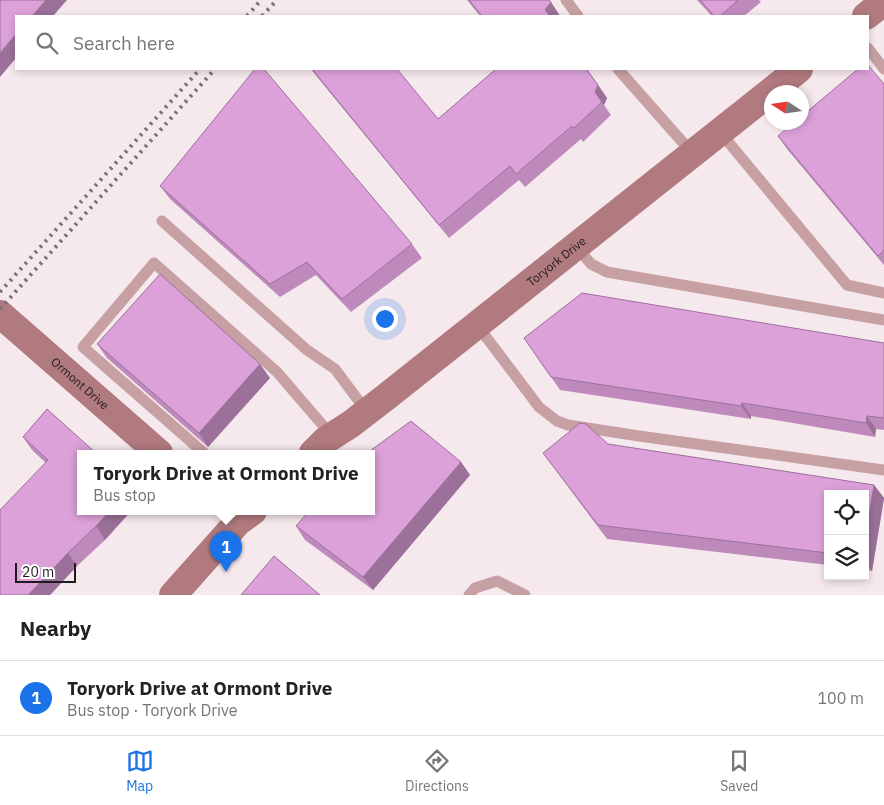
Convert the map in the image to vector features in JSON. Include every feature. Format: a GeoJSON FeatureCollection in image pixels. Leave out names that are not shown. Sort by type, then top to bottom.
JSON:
{"type":"FeatureCollection","features":[{"type":"Feature","properties":{"kind":"street"},"geometry":{"type":"LineString","coordinates":[[867,15],[884,2]]}},
{"type":"Feature","properties":{"kind":"street","name":"Toryork Drive"},"geometry":{"type":"LineString","coordinates":[[322,445],[367,412],[798,70]]}},
{"type":"Feature","properties":{"kind":"street","name":"Ormont Drive"},"geometry":{"type":"LineString","coordinates":[[0,314],[156,450]]}},
{"type":"Feature","properties":{"kind":"street"},"geometry":{"type":"LineString","coordinates":[[173,595],[239,515]]}},
{"type":"Feature","properties":{"kind":"lane"},"geometry":{"type":"LineString","coordinates":[[566,0],[577,15]]}},
{"type":"Feature","properties":{"kind":"lane"},"geometry":{"type":"LineString","coordinates":[[869,49],[884,69]]}},
{"type":"Feature","properties":{"kind":"lane"},"geometry":{"type":"LineString","coordinates":[[619,70],[693,154]]}},
{"type":"Feature","properties":{"kind":"lane"},"geometry":{"type":"LineString","coordinates":[[720,132],[847,285],[884,293]]}},
{"type":"Feature","properties":{"kind":"lane"},"geometry":{"type":"LineString","coordinates":[[162,221],[307,350],[335,369],[367,412]]}},
{"type":"Feature","properties":{"kind":"lane"},"geometry":{"type":"LineString","coordinates":[[576,246],[591,264],[606,272],[884,320]]}},
{"type":"Feature","properties":{"kind":"lane"},"geometry":{"type":"LineString","coordinates":[[201,450],[83,347],[154,263],[277,372],[322,445]]}},
{"type":"Feature","properties":{"kind":"lane"},"geometry":{"type":"LineString","coordinates":[[476,325],[539,407],[557,421],[568,425],[884,470]]}},
{"type":"Feature","properties":{"kind":"lane"},"geometry":{"type":"LineString","coordinates":[[470,595],[475,588],[497,581],[525,595]]}},
{"type":"Feature","properties":{"kind":"building"},"geometry":{"type":"Polygon","coordinates":[[[0,0],[46,0],[33,15],[15,15],[15,35],[0,53],[0,0]]]}},
{"type":"Feature","properties":{"kind":"building"},"geometry":{"type":"Polygon","coordinates":[[[469,0],[549,0],[551,2],[545,10],[549,15],[481,15],[469,0]]]}},
{"type":"Feature","properties":{"kind":"building"},"geometry":{"type":"Polygon","coordinates":[[[700,0],[738,0],[721,15],[713,15],[700,0]]]}},
{"type":"Feature","properties":{"kind":"building"},"geometry":{"type":"Polygon","coordinates":[[[869,66],[884,84],[884,250],[878,256],[778,136],[785,130],[809,130],[809,110],[857,70],[869,70],[869,66]]]}},
{"type":"Feature","properties":{"kind":"building"},"geometry":{"type":"Polygon","coordinates":[[[254,70],[265,70],[412,244],[342,299],[307,262],[270,284],[160,186],[254,70]]]}},
{"type":"Feature","properties":{"kind":"building"},"geometry":{"type":"Polygon","coordinates":[[[313,70],[398,70],[438,119],[495,70],[587,70],[598,85],[595,92],[602,102],[574,128],[572,126],[516,174],[510,166],[439,225],[313,70]]]}},
{"type":"Feature","properties":{"kind":"building"},"geometry":{"type":"Polygon","coordinates":[[[160,274],[260,364],[199,433],[97,344],[160,274]]]}},
{"type":"Feature","properties":{"kind":"building"},"geometry":{"type":"Polygon","coordinates":[[[582,293],[884,343],[884,418],[867,416],[866,423],[742,403],[741,406],[551,377],[524,338],[582,293]]]}},
{"type":"Feature","properties":{"kind":"building"},"geometry":{"type":"Polygon","coordinates":[[[47,409],[93,450],[77,450],[77,515],[106,515],[28,595],[0,595],[0,510],[48,460],[23,437],[47,409]]]}},
{"type":"Feature","properties":{"kind":"building"},"geometry":{"type":"Polygon","coordinates":[[[411,421],[461,462],[363,577],[296,526],[306,515],[375,515],[375,450],[371,450],[411,421]]]}},
{"type":"Feature","properties":{"kind":"building"},"geometry":{"type":"Polygon","coordinates":[[[580,423],[586,424],[608,444],[874,485],[869,516],[869,490],[824,490],[824,553],[598,525],[543,453],[580,423]]]}},
{"type":"Feature","properties":{"kind":"building"},"geometry":{"type":"Polygon","coordinates":[[[274,556],[320,595],[241,595],[274,556]]]}},
{"type":"Feature","properties":{"kind":"railway"},"geometry":{"type":"LineString","coordinates":[[248,15],[261,0]]}},
{"type":"Feature","properties":{"kind":"railway"},"geometry":{"type":"LineString","coordinates":[[263,15],[277,0]]}},
{"type":"Feature","properties":{"kind":"railway"},"geometry":{"type":"LineString","coordinates":[[0,292],[199,70]]}},
{"type":"Feature","properties":{"kind":"railway"},"geometry":{"type":"LineString","coordinates":[[0,309],[214,70]]}},
{"type":"Feature","properties":{"kind":"place","name":"Toryork Drive at Ormont Drive"},"geometry":{"type":"Point","coordinates":[226,572]}}]}
